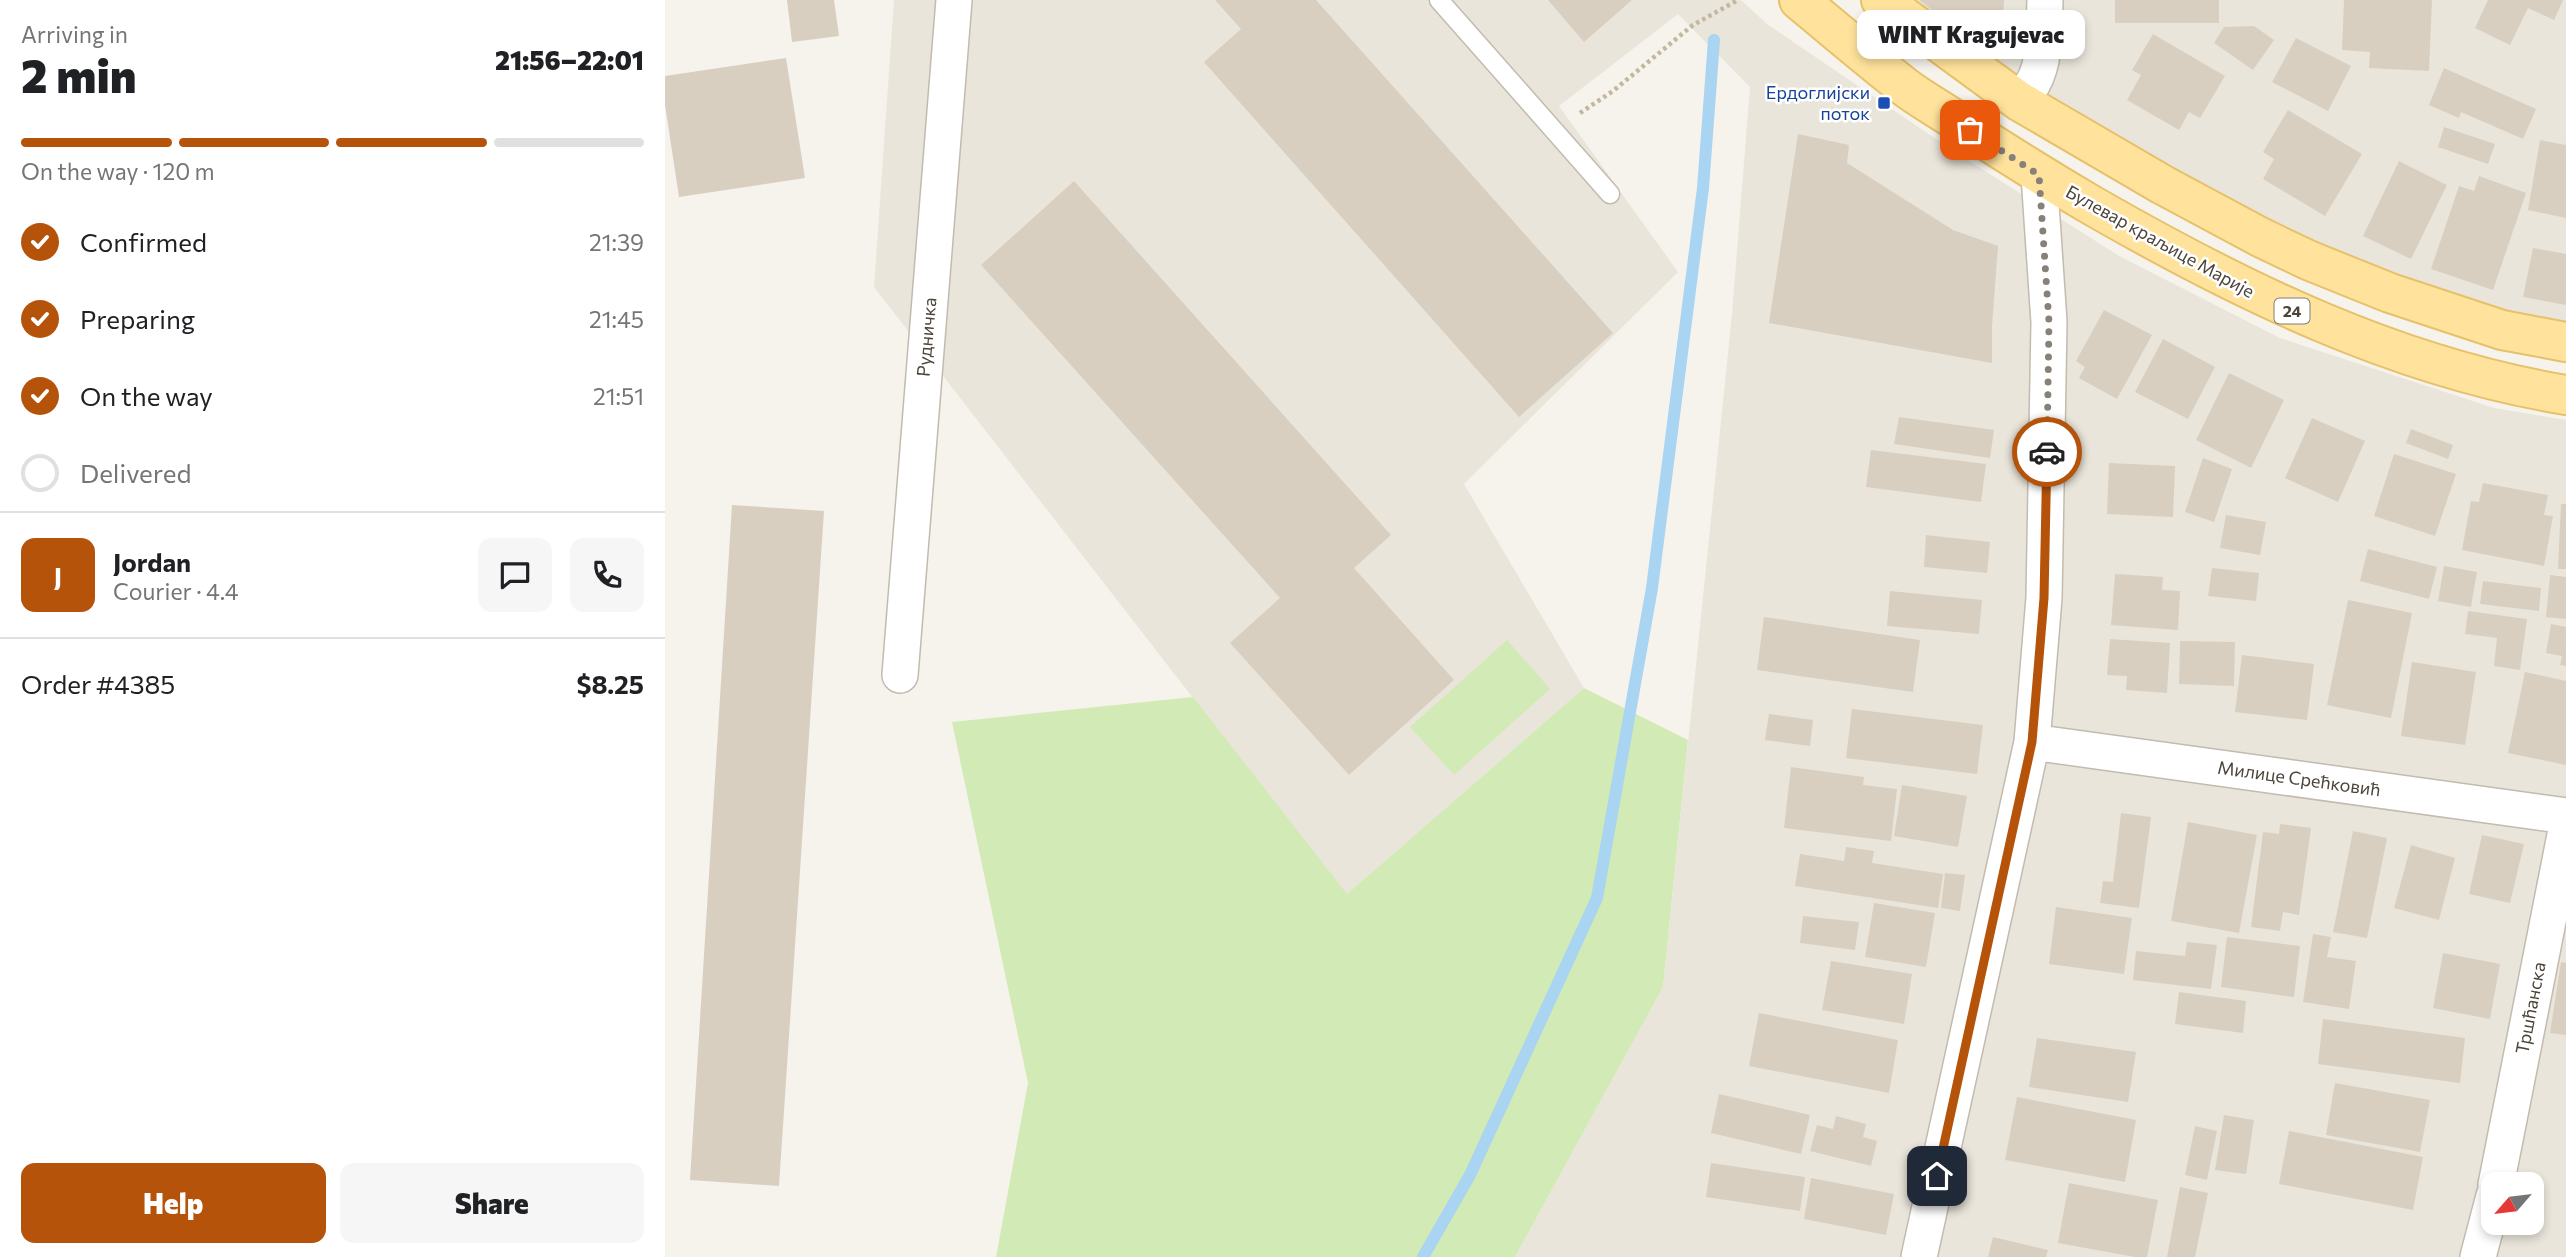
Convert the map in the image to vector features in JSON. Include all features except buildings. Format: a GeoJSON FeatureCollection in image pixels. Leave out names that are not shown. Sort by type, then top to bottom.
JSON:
{"type":"FeatureCollection","features":[{"type":"Feature","properties":{"kind":"main road","name":"Булевар краљице Марије"},"geometry":{"type":"LineString","coordinates":[[1799,0],[1906,88],[2039,175],[2237,285],[2332,328],[2477,376],[2566,395]]}},
{"type":"Feature","properties":{"kind":"main road"},"geometry":{"type":"LineString","coordinates":[[1881,0],[2019,101],[2203,208],[2308,260],[2390,293],[2502,330],[2566,342]]}},
{"type":"Feature","properties":{"kind":"street","name":"Рудничка"},"geometry":{"type":"LineString","coordinates":[[900,675],[954,0]]}},
{"type":"Feature","properties":{"kind":"street"},"geometry":{"type":"LineString","coordinates":[[2019,101],[2033,84],[2038,69],[2044,35],[2045,0]]}},
{"type":"Feature","properties":{"kind":"street"},"geometry":{"type":"LineString","coordinates":[[1919,1257],[2032,742],[2044,598],[2049,322],[2039,175]]}},
{"type":"Feature","properties":{"kind":"street","name":"Милице Срећковић"},"geometry":{"type":"LineString","coordinates":[[2032,742],[2566,816]]}},
{"type":"Feature","properties":{"kind":"street","name":"Тршћанска"},"geometry":{"type":"LineString","coordinates":[[2499,1172],[2566,830]]}},
{"type":"Feature","properties":{"kind":"street"},"geometry":{"type":"LineString","coordinates":[[2478,1257],[2484,1236]]}},
{"type":"Feature","properties":{"kind":"lane"},"geometry":{"type":"LineString","coordinates":[[1439,0],[1610,194]]}},
{"type":"Feature","properties":{"kind":"path"},"geometry":{"type":"LineString","coordinates":[[1570,120],[1613,91],[1693,25],[1738,0]]}},
{"type":"Feature","properties":{"kind":"shaded area"},"geometry":{"type":"Polygon","coordinates":[[[894,0],[1741,0],[1767,24],[1955,152],[2121,257],[2280,338],[2494,408],[2566,420],[2566,1257],[1515,1257],[1663,987],[1732,314],[1750,87],[1678,14],[1559,106],[1678,272],[1464,484],[1584,688],[1346,895],[874,287],[894,0]]]}},
{"type":"Feature","properties":{"kind":"shaded area"},"geometry":{"type":"Polygon","coordinates":[[[1888,0],[2566,0],[2566,337],[2357,278],[2089,140],[1888,0]]]}},
{"type":"Feature","properties":{"kind":"green space"},"geometry":{"type":"Polygon","coordinates":[[[1507,640],[1550,689],[1454,775],[1410,727],[1507,640]]]}},
{"type":"Feature","properties":{"kind":"green space"},"geometry":{"type":"Polygon","coordinates":[[[1584,688],[1688,740],[1663,987],[1515,1257],[996,1257],[1028,1083],[952,722],[1193,697],[1347,894],[1584,688]]]}},
{"type":"Feature","properties":{"kind":"waterway"},"geometry":{"type":"LineString","coordinates":[[1423,1257],[1470,1175],[1597,898],[1652,588],[1703,188],[1714,40]]}},
{"type":"Feature","properties":{"kind":"way so far"},"geometry":{"type":"LineString","coordinates":[[1970,130],[2039,175],[2049,322],[2047,452]]}},
{"type":"Feature","properties":{"kind":"place","name":"Ердоглијски поток"},"geometry":{"type":"Point","coordinates":[1884,103]}},
{"type":"Feature","properties":{"kind":"place","name":"WINT Kragujevac"},"geometry":{"type":"Point","coordinates":[1970,130]}},
{"type":"Feature","properties":{"kind":"route"},"geometry":{"type":"LineString","coordinates":[[1937,1176],[2032,742],[2044,598],[2047,452]]}}]}
